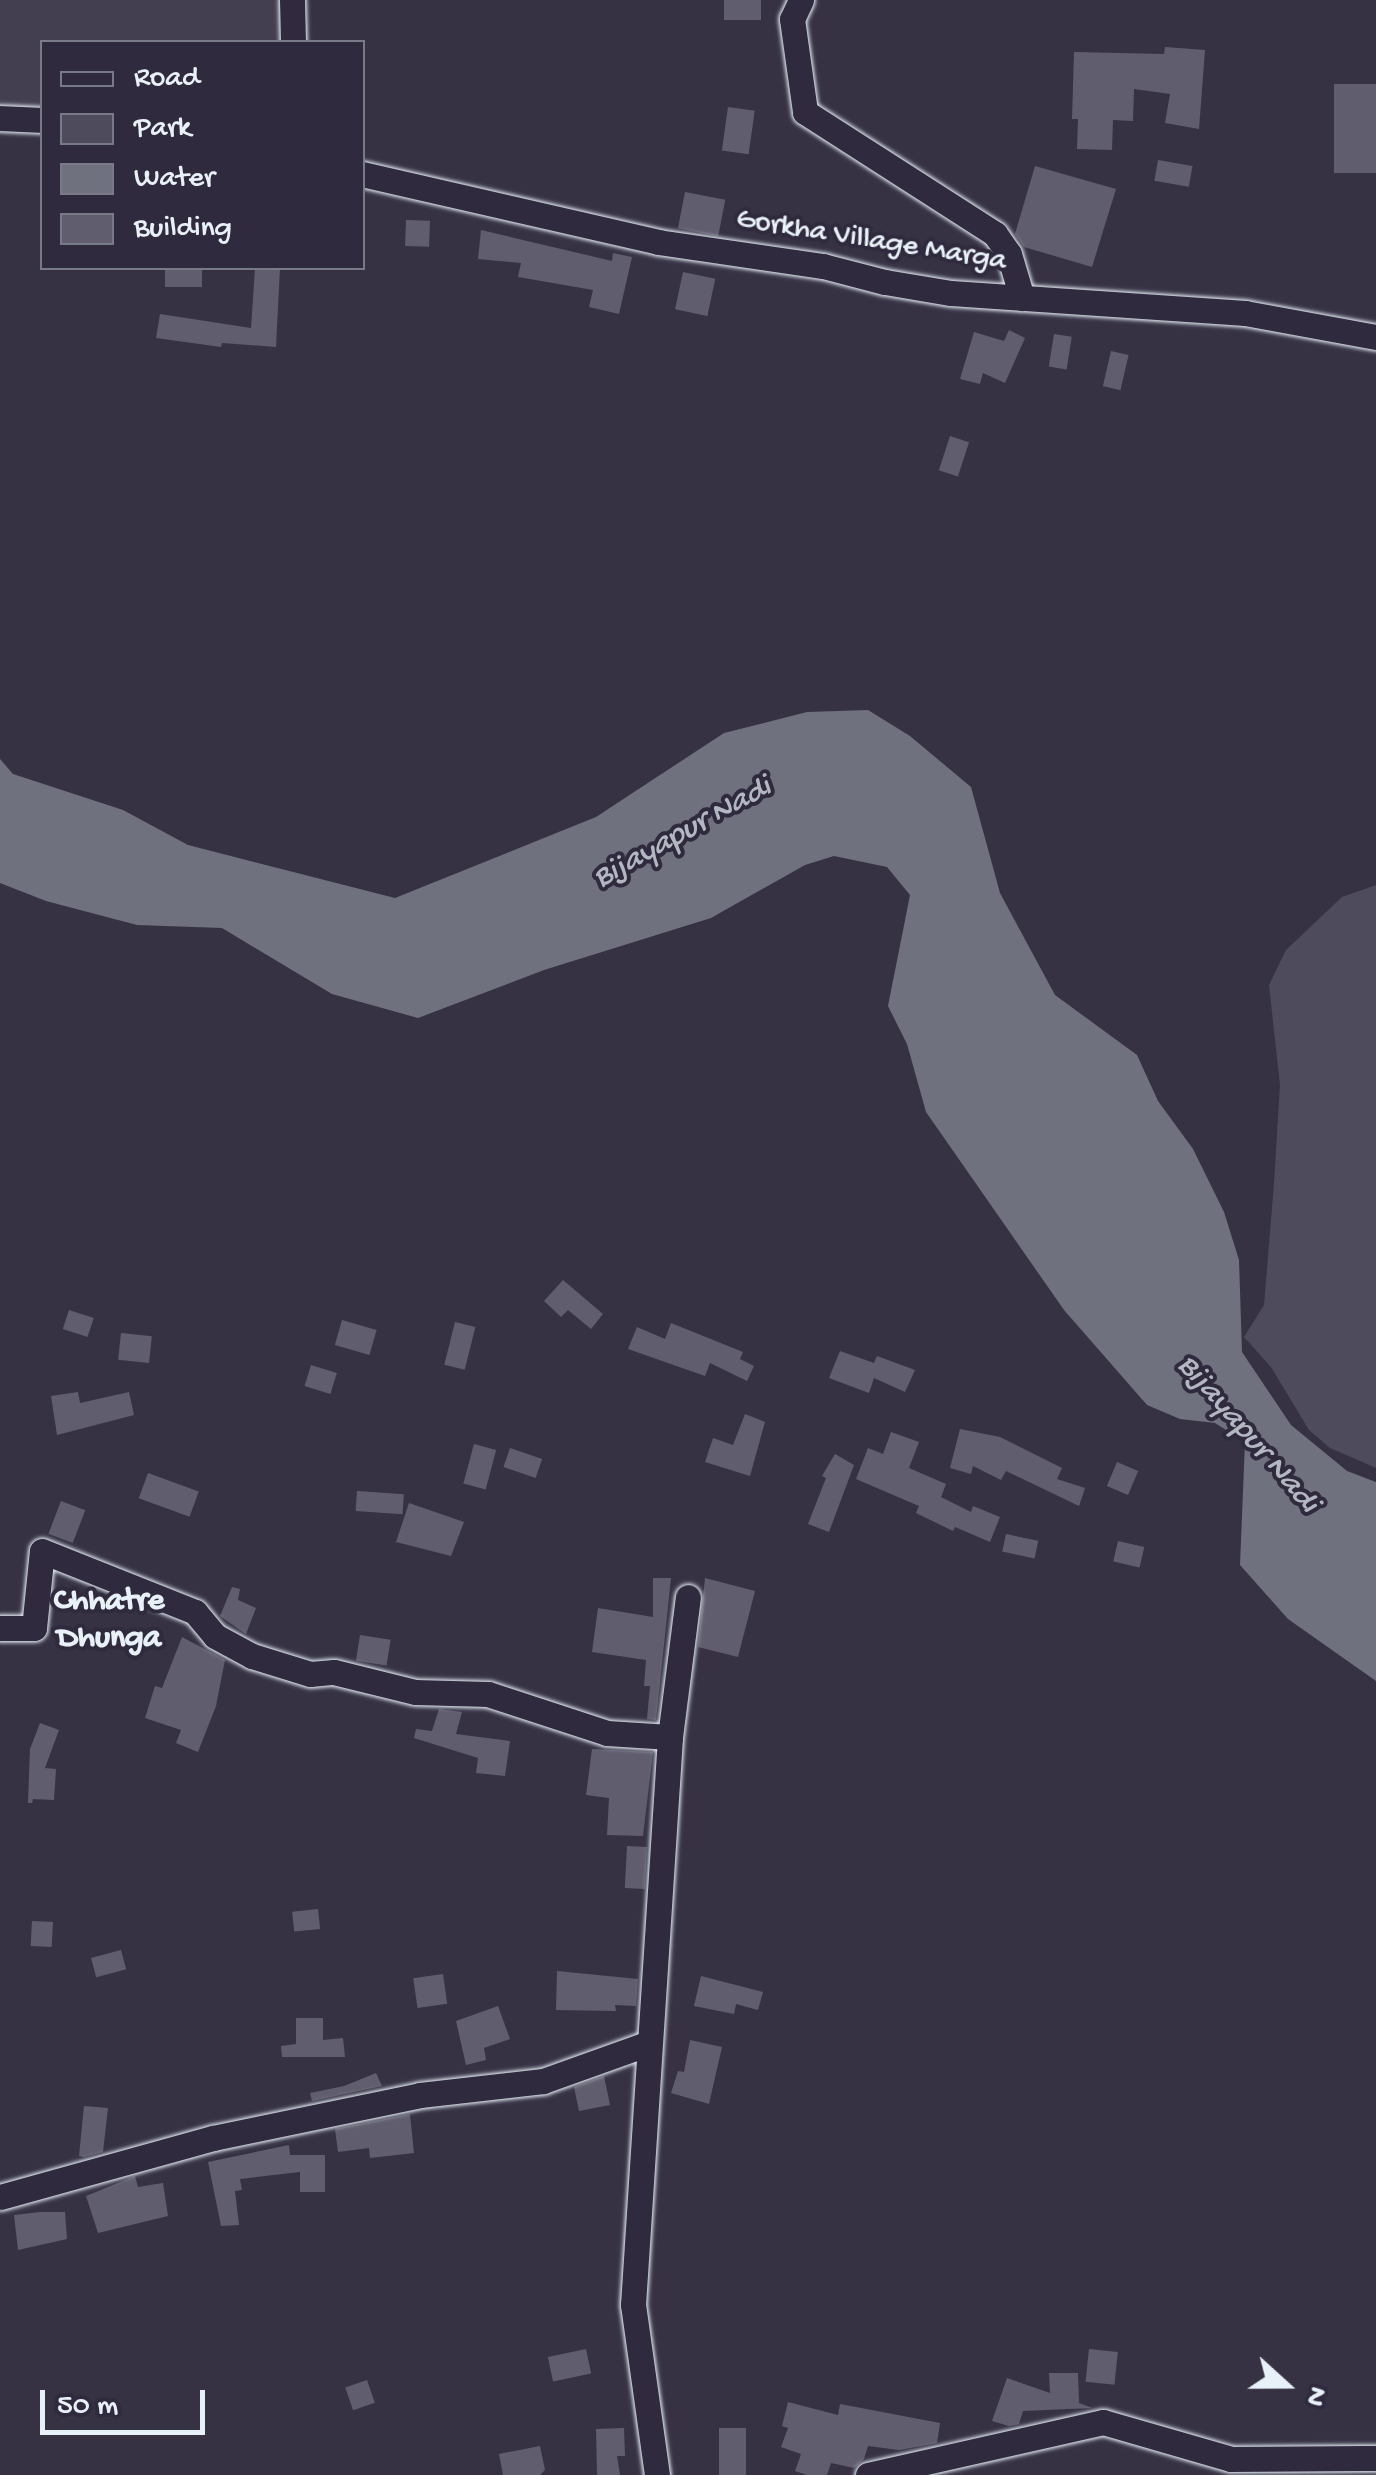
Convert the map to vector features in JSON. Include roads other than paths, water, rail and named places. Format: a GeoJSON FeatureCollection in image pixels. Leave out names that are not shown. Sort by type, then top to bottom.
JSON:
{"type":"FeatureCollection","features":[{"type":"Feature","properties":{"kind":"street"},"geometry":{"type":"LineString","coordinates":[[292,0],[293,40]]}},
{"type":"Feature","properties":{"kind":"street"},"geometry":{"type":"LineString","coordinates":[[801,0],[792,19],[805,112],[995,234],[1010,254],[1022,298]]}},
{"type":"Feature","properties":{"kind":"street"},"geometry":{"type":"LineString","coordinates":[[0,118],[40,120]]}},
{"type":"Feature","properties":{"kind":"street","name":"Gorkha Village Marga"},"geometry":{"type":"LineString","coordinates":[[365,175],[658,242],[823,266],[951,293],[1245,313],[1376,336]]}},
{"type":"Feature","properties":{"kind":"street"},"geometry":{"type":"LineString","coordinates":[[0,1628],[34,1628],[42,1552],[195,1612],[215,1636],[252,1656],[310,1674],[334,1672],[415,1692],[488,1694],[607,1733],[670,1737]]}},
{"type":"Feature","properties":{"kind":"street"},"geometry":{"type":"LineString","coordinates":[[657,2475],[632,2305],[670,1737],[688,1598]]}},
{"type":"Feature","properties":{"kind":"street"},"geometry":{"type":"LineString","coordinates":[[0,2197],[232,2134],[420,2095],[543,2081],[649,2043]]}},
{"type":"Feature","properties":{"kind":"street"},"geometry":{"type":"LineString","coordinates":[[868,2475],[1104,2422],[1231,2459],[1376,2458]]}},
{"type":"Feature","properties":{"kind":"water","name":"Bijayapur Nadi"},"geometry":{"type":"Polygon","coordinates":[[[868,710],[910,736],[971,787],[1000,893],[1055,995],[1137,1055],[1158,1101],[1193,1149],[1224,1212],[1239,1260],[1242,1352],[1291,1425],[1347,1471],[1376,1482],[1376,1681],[1288,1619],[1240,1565],[1245,1442],[1215,1423],[1180,1419],[1147,1405],[1064,1310],[926,1112],[907,1044],[888,1006],[910,895],[887,867],[834,856],[805,865],[711,918],[544,970],[418,1018],[332,994],[222,928],[137,925],[46,901],[0,883],[0,759],[13,774],[123,810],[188,845],[395,898],[596,817],[724,733],[807,712],[868,710]]]}},
{"type":"Feature","properties":{"kind":"district","name":"Chhatre Dhunga"},"geometry":{"type":"Point","coordinates":[109,1622]}}]}
